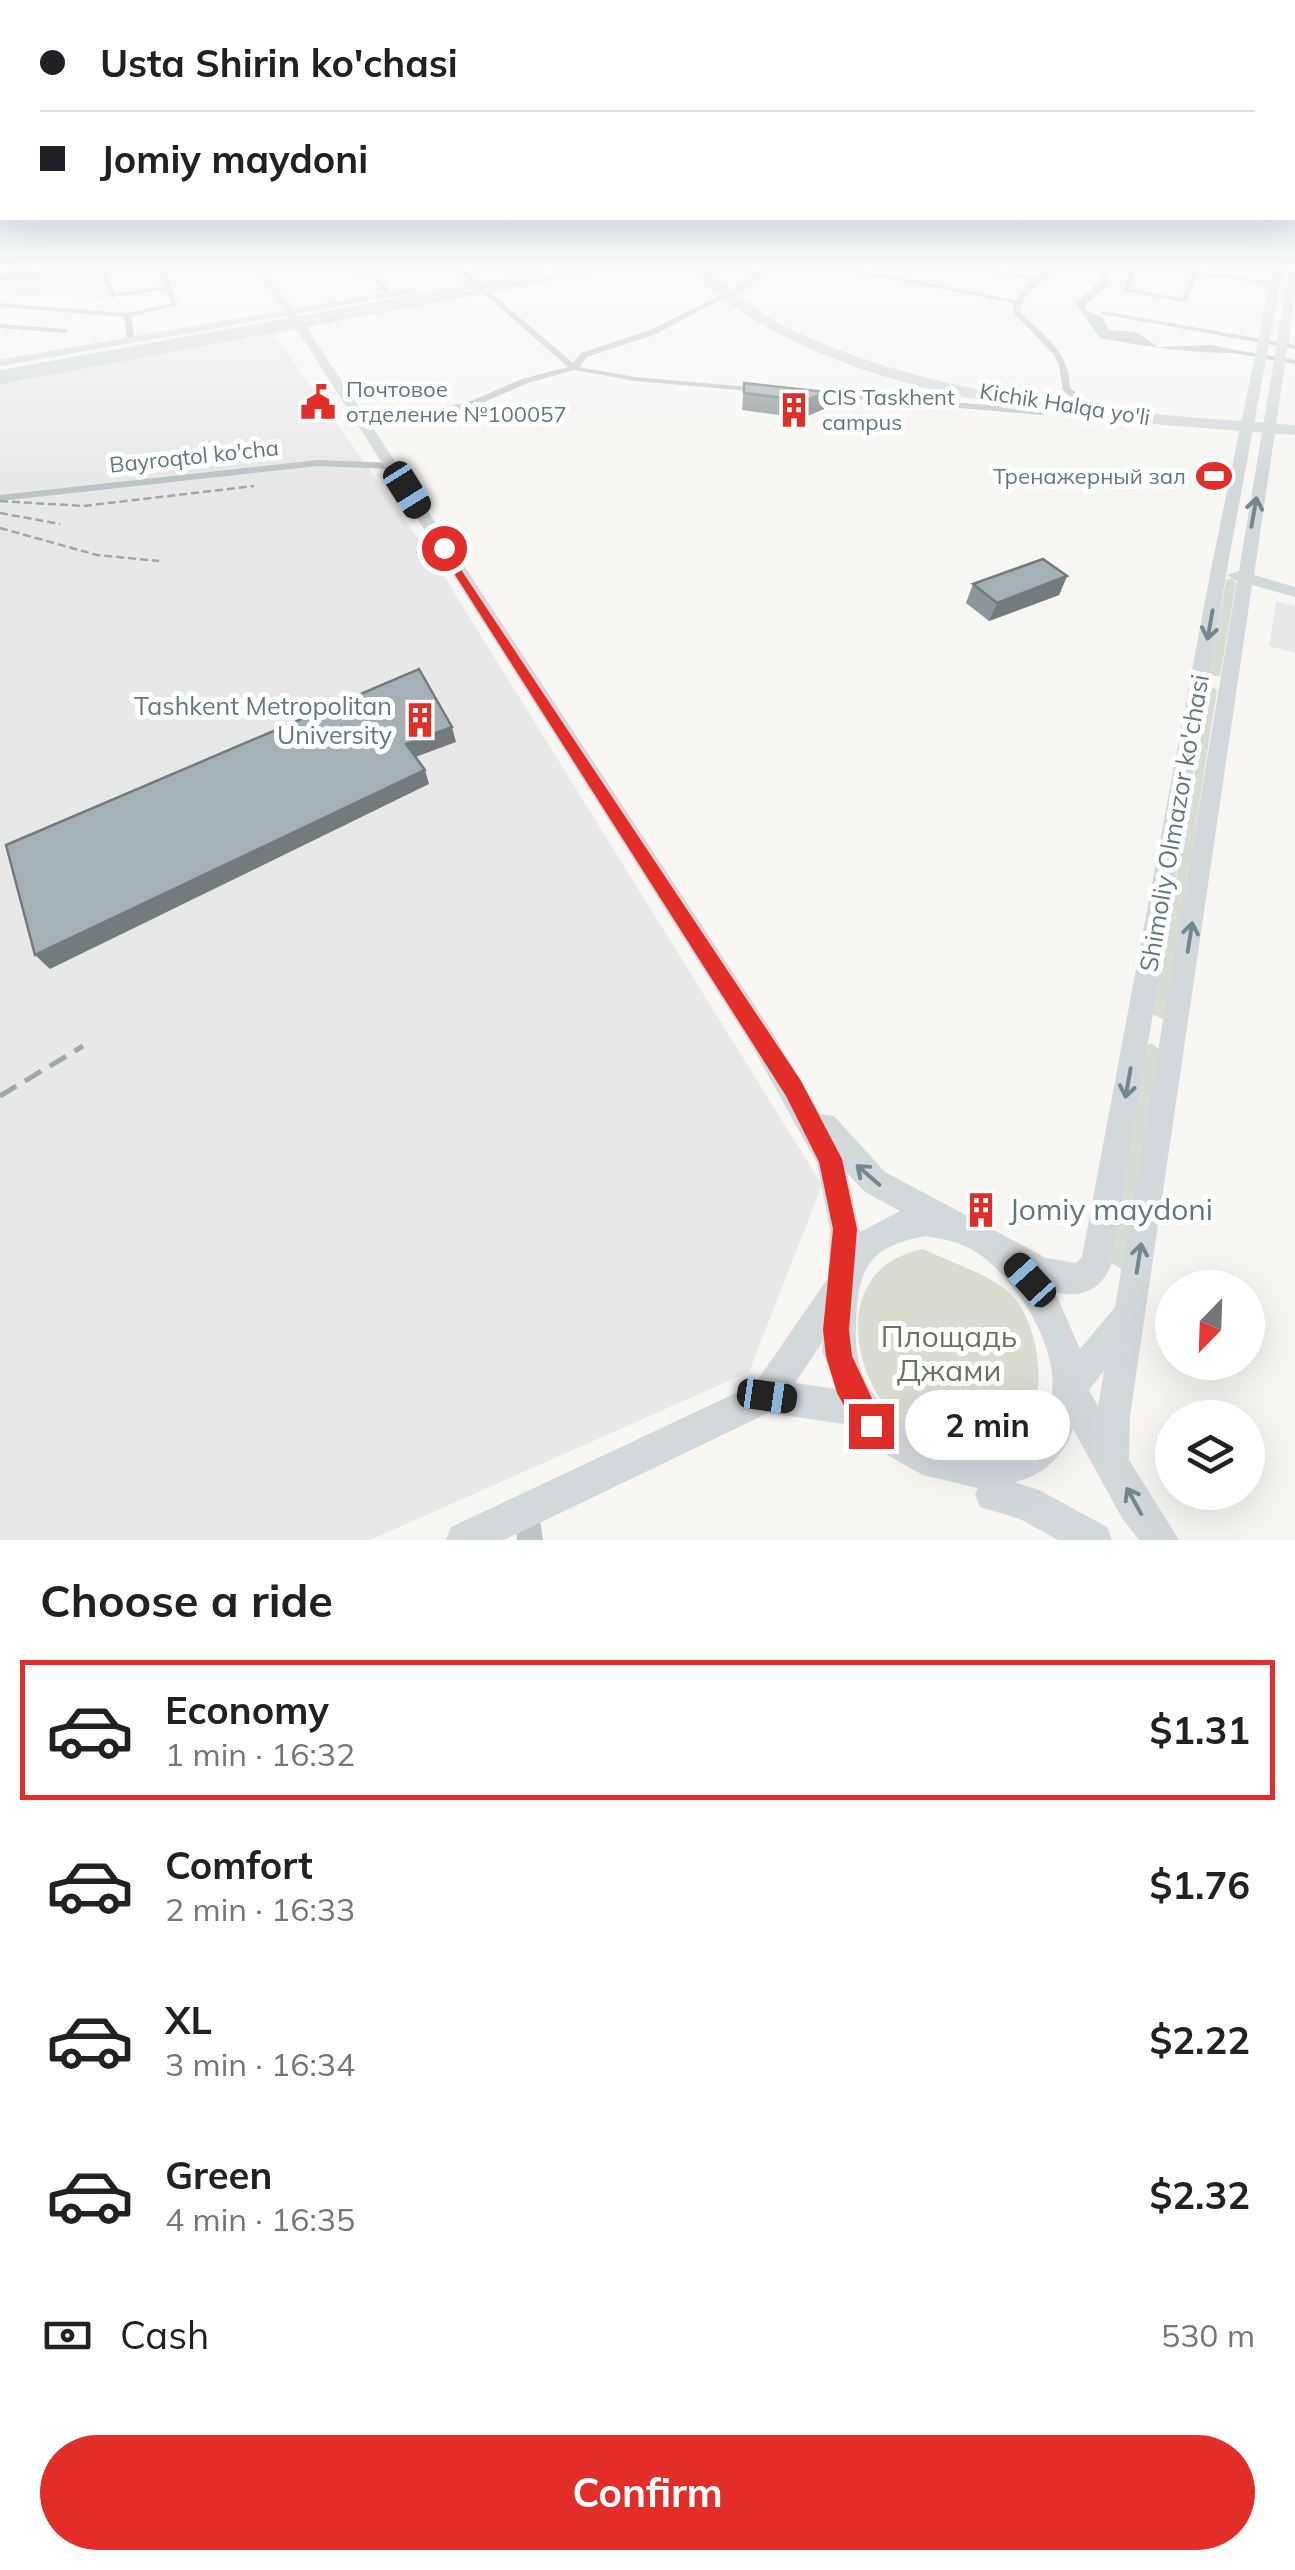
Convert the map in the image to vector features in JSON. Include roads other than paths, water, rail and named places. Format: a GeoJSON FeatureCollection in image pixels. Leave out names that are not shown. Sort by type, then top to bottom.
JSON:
{"type":"FeatureCollection","features":[{"type":"Feature","properties":{"kind":"highway","name":"Kichik Halqa yo'li"},"geometry":{"type":"LineString","coordinates":[[795,335],[824,348],[984,392],[1054,406],[1260,423],[1295,422]]}},
{"type":"Feature","properties":{"kind":"highway","name":"Kichik Halqa yo'li"},"geometry":{"type":"LineString","coordinates":[[813,335],[856,353],[991,387],[1086,404],[1295,430]]}},
{"type":"Feature","properties":{"kind":"main road"},"geometry":{"type":"LineString","coordinates":[[0,371],[160,335]]}},
{"type":"Feature","properties":{"kind":"main road"},"geometry":{"type":"LineString","coordinates":[[0,371],[197,335]]}},
{"type":"Feature","properties":{"kind":"main road"},"geometry":{"type":"LineString","coordinates":[[0,371],[204,335]]}},
{"type":"Feature","properties":{"kind":"main road"},"geometry":{"type":"LineString","coordinates":[[0,371],[246,335]]}},
{"type":"Feature","properties":{"kind":"main road"},"geometry":{"type":"LineString","coordinates":[[292,335],[327,372]]}},
{"type":"Feature","properties":{"kind":"main road"},"geometry":{"type":"LineString","coordinates":[[305,335],[794,1088],[842,1149],[876,1182],[990,1243],[1021,1270],[1045,1303],[1065,1356],[1068,1388],[1060,1436],[1048,1458],[1010,1488],[986,1493]]}},
{"type":"Feature","properties":{"kind":"main road","name":"Shimoliy Olmazor ko'chasi"},"geometry":{"type":"LineString","coordinates":[[1112,1458],[1112,1416],[1247,577],[1265,335]]}},
{"type":"Feature","properties":{"kind":"main road","name":"Shimoliy Olmazor ko'chasi"},"geometry":{"type":"LineString","coordinates":[[990,1243],[1062,1279],[1072,1281],[1090,1274],[1220,570],[1285,335]]}},
{"type":"Feature","properties":{"kind":"main road"},"geometry":{"type":"LineString","coordinates":[[1220,570],[1295,589]]}},
{"type":"Feature","properties":{"kind":"main road"},"geometry":{"type":"LineString","coordinates":[[1200,677],[1230,686]]}},
{"type":"Feature","properties":{"kind":"main road"},"geometry":{"type":"LineString","coordinates":[[1139,1024],[1174,1039]]}},
{"type":"Feature","properties":{"kind":"main road"},"geometry":{"type":"LineString","coordinates":[[794,1088],[830,1159],[841,1199],[845,1229],[838,1343],[846,1383],[858,1409],[883,1444],[914,1472],[950,1488],[1026,1503],[1094,1540]]}},
{"type":"Feature","properties":{"kind":"main road"},"geometry":{"type":"LineString","coordinates":[[464,1540],[529,1525],[767,1396],[854,1260],[885,1231],[914,1223],[952,1223]]}},
{"type":"Feature","properties":{"kind":"main road","name":"Shimoliy Olmazor ko'chasi"},"geometry":{"type":"LineString","coordinates":[[1068,1388],[1130,1311]]}},
{"type":"Feature","properties":{"kind":"main road"},"geometry":{"type":"LineString","coordinates":[[1068,1388],[1112,1458],[1135,1506],[1162,1540]]}},
{"type":"Feature","properties":{"kind":"main road"},"geometry":{"type":"LineString","coordinates":[[767,1396],[858,1409]]}},
{"type":"Feature","properties":{"kind":"street"},"geometry":{"type":"LineString","coordinates":[[130,335],[131,340]]}},
{"type":"Feature","properties":{"kind":"street"},"geometry":{"type":"LineString","coordinates":[[535,335],[574,368]]}},
{"type":"Feature","properties":{"kind":"street"},"geometry":{"type":"LineString","coordinates":[[574,368],[584,355],[644,335]]}},
{"type":"Feature","properties":{"kind":"street"},"geometry":{"type":"LineString","coordinates":[[1041,335],[1068,370],[1066,389],[1086,404]]}},
{"type":"Feature","properties":{"kind":"street"},"geometry":{"type":"LineString","coordinates":[[1234,335],[1264,340],[1280,355],[1295,347]]}},
{"type":"Feature","properties":{"kind":"street"},"geometry":{"type":"LineString","coordinates":[[366,428],[474,403],[525,381],[574,368],[766,390]]}},
{"type":"Feature","properties":{"kind":"street"},"geometry":{"type":"LineString","coordinates":[[967,406],[984,392]]}},
{"type":"Feature","properties":{"kind":"street"},"geometry":{"type":"LineString","coordinates":[[802,393],[1042,412],[1054,406]]}},
{"type":"Feature","properties":{"kind":"street","name":"Bayroqtol ko'cha"},"geometry":{"type":"LineString","coordinates":[[0,498],[318,463],[393,466]]}},
{"type":"Feature","properties":{"kind":"waterway"},"geometry":{"type":"LineString","coordinates":[[1228,350],[1295,362]]}},
{"type":"Feature","properties":{"kind":"railway"},"geometry":{"type":"LineString","coordinates":[[0,501],[83,506],[254,486]]}},
{"type":"Feature","properties":{"kind":"railway"},"geometry":{"type":"LineString","coordinates":[[0,513],[60,524]]}},
{"type":"Feature","properties":{"kind":"railway"},"geometry":{"type":"LineString","coordinates":[[0,528],[97,555],[159,561]]}},
{"type":"Feature","properties":{"kind":"railway"},"geometry":{"type":"LineString","coordinates":[[0,1096],[83,1046]]}},
{"type":"Feature","properties":{"kind":"place","name":"Почтовое отделение №100057"},"geometry":{"type":"Point","coordinates":[318,402]}},
{"type":"Feature","properties":{"kind":"place","name":"CIS Taskhent campus"},"geometry":{"type":"Point","coordinates":[794,410]}},
{"type":"Feature","properties":{"kind":"place","name":"Тренажерный зал"},"geometry":{"type":"Point","coordinates":[1214,476]}},
{"type":"Feature","properties":{"kind":"place","name":"Tashkent Metropolitan University"},"geometry":{"type":"Point","coordinates":[420,720]}},
{"type":"Feature","properties":{"kind":"place","name":"Jomiy maydoni"},"geometry":{"type":"Point","coordinates":[981,1210]}},
{"type":"Feature","properties":{"kind":"park label","name":"Площадь Джами"},"geometry":{"type":"Point","coordinates":[949,1354]}}]}
